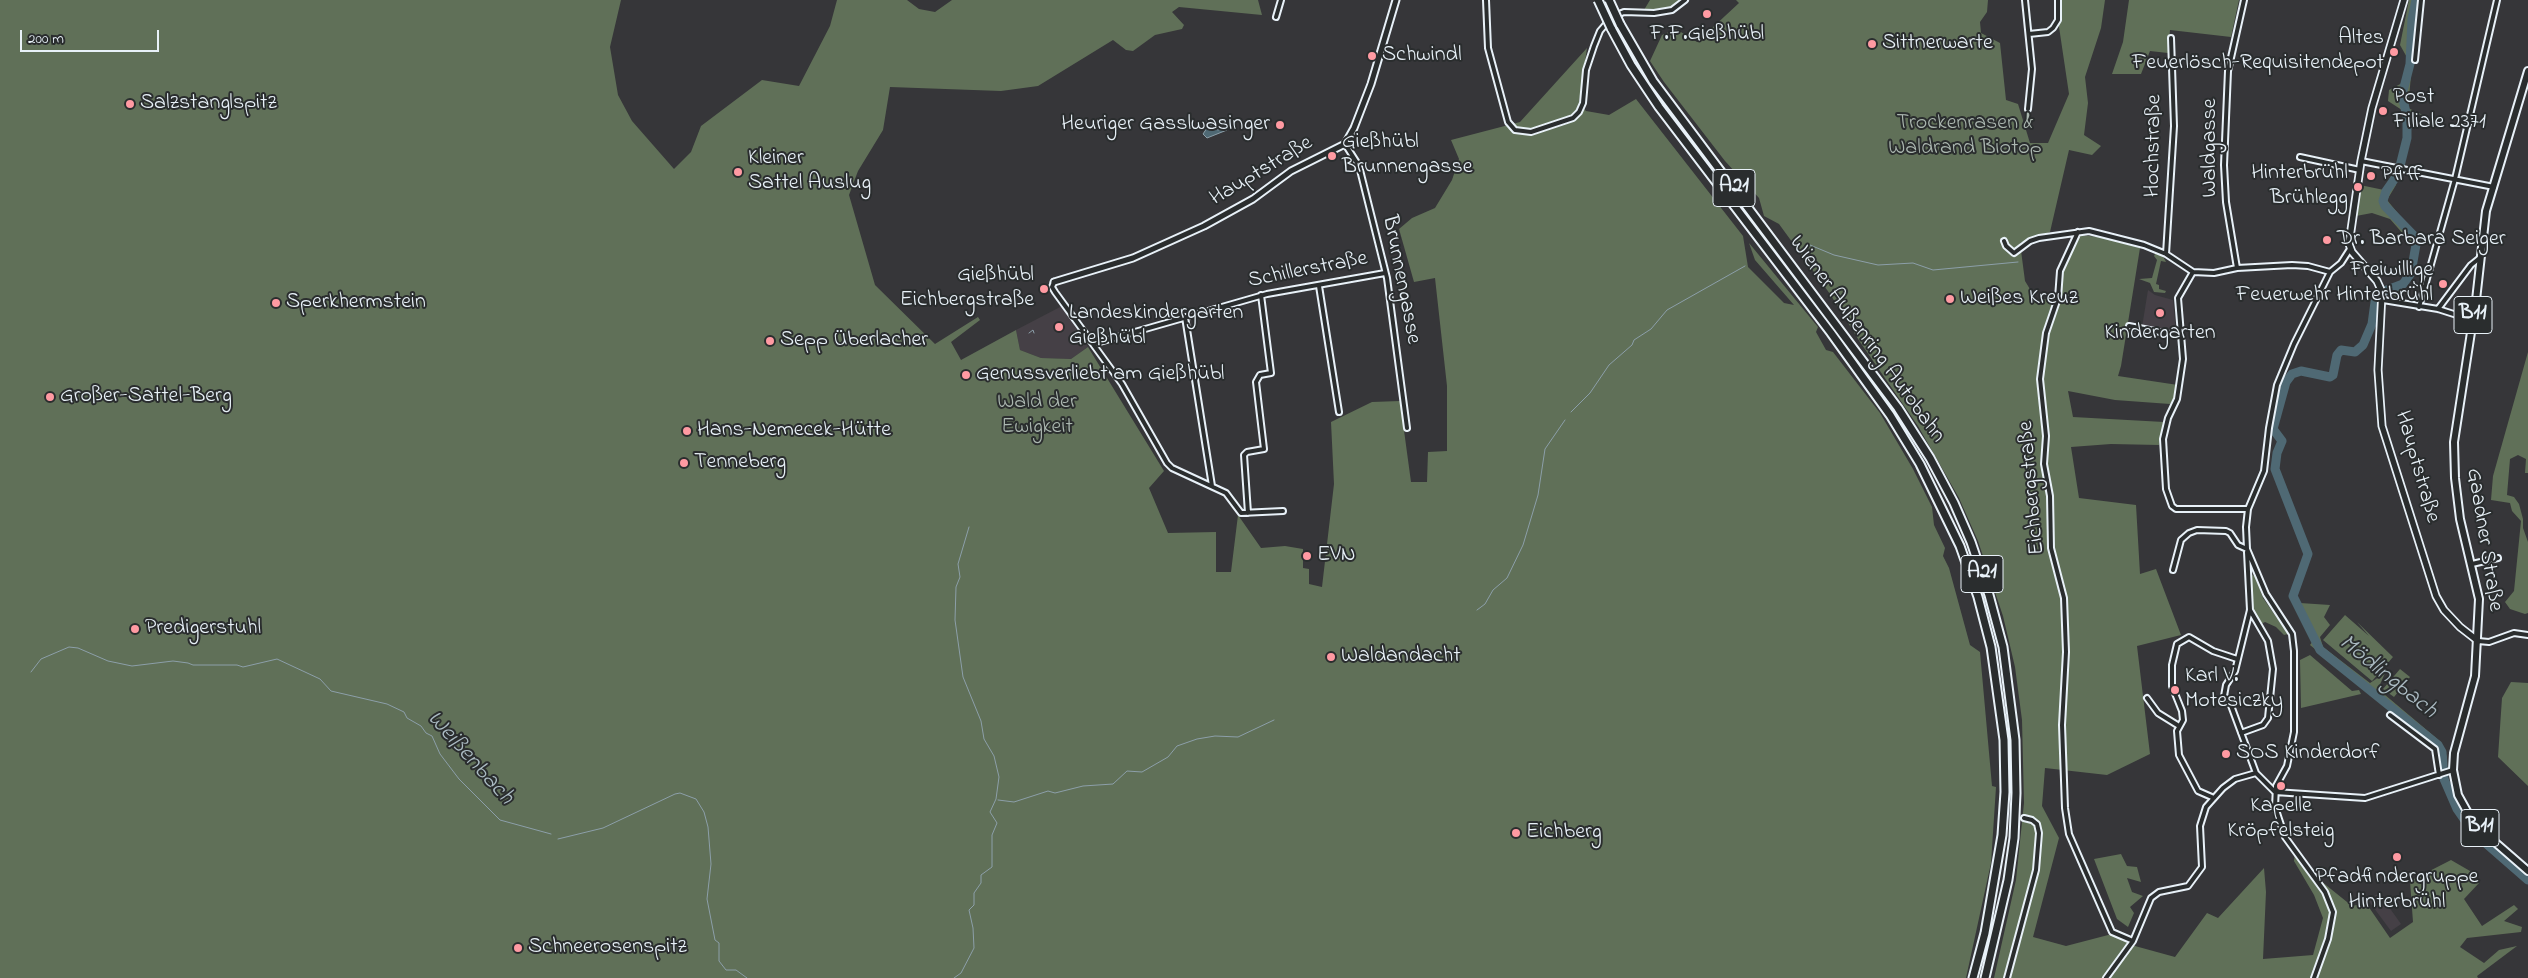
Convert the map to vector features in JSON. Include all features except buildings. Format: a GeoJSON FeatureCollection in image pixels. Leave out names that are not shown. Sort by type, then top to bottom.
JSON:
{"type":"FeatureCollection","features":[{"type":"Feature","properties":{"kind":"highway","name":"Wiener Außenring Autobahn"},"geometry":{"type":"LineString","coordinates":[[1598,0],[1631,65],[1659,108],[1831,333],[1890,415],[1920,464],[1960,546],[1978,597],[1991,647],[2004,740],[2005,792],[2002,835],[1989,915],[1973,978]]}},
{"type":"Feature","properties":{"kind":"highway","name":"Wiener Außenring Autobahn"},"geometry":{"type":"LineString","coordinates":[[1608,0],[1653,81],[1898,408],[1930,458],[1954,503],[1971,542],[1989,595],[2003,647],[2015,740],[2016,793],[2014,838],[2008,880],[1985,978]]}},
{"type":"Feature","properties":{"kind":"main road"},"geometry":{"type":"LineString","coordinates":[[2382,295],[2378,281],[2350,249],[2349,237],[2361,160],[2372,108],[2404,0]]}},
{"type":"Feature","properties":{"kind":"main road","name":"Gaadner Straße"},"geometry":{"type":"LineString","coordinates":[[2528,71],[2486,212],[2461,388],[2454,456],[2460,520],[2479,599],[2478,641],[2475,676],[2450,772],[2458,795],[2468,814],[2489,837],[2528,871]]}},
{"type":"Feature","properties":{"kind":"main road","name":"Hauptstraße"},"geometry":{"type":"LineString","coordinates":[[2382,295],[2378,362],[2382,426],[2436,596],[2444,610],[2460,627],[2478,641]]}},
{"type":"Feature","properties":{"kind":"street"},"geometry":{"type":"LineString","coordinates":[[1276,17],[1281,0]]}},
{"type":"Feature","properties":{"kind":"street","name":"Hauptstraße"},"geometry":{"type":"LineString","coordinates":[[1054,282],[1133,258],[1204,226],[1254,199],[1290,171],[1345,144],[1354,128],[1371,84],[1396,0]]}},
{"type":"Feature","properties":{"kind":"street"},"geometry":{"type":"LineString","coordinates":[[1486,0],[1486,29],[1492,66],[1508,122],[1515,130],[1531,132],[1573,118],[1583,103],[1586,70],[1594,46],[1606,23],[1624,12],[1654,13],[1672,10],[1685,0]]}},
{"type":"Feature","properties":{"kind":"street"},"geometry":{"type":"LineString","coordinates":[[2024,0],[2032,69],[2028,109]]}},
{"type":"Feature","properties":{"kind":"street"},"geometry":{"type":"LineString","coordinates":[[2029,34],[2048,32],[2053,28],[2058,20],[2058,0]]}},
{"type":"Feature","properties":{"kind":"street","name":"Waldgasse"},"geometry":{"type":"LineString","coordinates":[[2237,268],[2226,202],[2224,165],[2228,71],[2244,0]]}},
{"type":"Feature","properties":{"kind":"street"},"geometry":{"type":"LineString","coordinates":[[2415,60],[2421,0]]}},
{"type":"Feature","properties":{"kind":"street"},"geometry":{"type":"LineString","coordinates":[[2419,307],[2455,179],[2497,0]]}},
{"type":"Feature","properties":{"kind":"street","name":"Hochstraße"},"geometry":{"type":"LineString","coordinates":[[2166,254],[2173,139],[2171,38]]}},
{"type":"Feature","properties":{"kind":"street","name":"Brunnengasse"},"geometry":{"type":"LineString","coordinates":[[1345,144],[1359,166],[1385,273],[1399,358],[1407,428]]}},
{"type":"Feature","properties":{"kind":"street"},"geometry":{"type":"LineString","coordinates":[[2300,157],[2360,170]]}},
{"type":"Feature","properties":{"kind":"street"},"geometry":{"type":"LineString","coordinates":[[2361,160],[2494,187]]}},
{"type":"Feature","properties":{"kind":"street"},"geometry":{"type":"LineString","coordinates":[[2004,241],[2006,246],[2014,253],[2030,241],[2089,231],[2144,245],[2166,254],[2193,272],[2214,273],[2237,268],[2292,265],[2308,266],[2330,272]]}},
{"type":"Feature","properties":{"kind":"street","name":"Eichbergstraße"},"geometry":{"type":"LineString","coordinates":[[2078,232],[2060,271],[2058,298],[2046,333],[2040,379],[2046,436],[2044,464],[2050,496],[2051,548],[2064,598],[2066,652],[2062,725],[2064,776],[2069,834],[2112,932],[2133,941]]}},
{"type":"Feature","properties":{"kind":"street"},"geometry":{"type":"LineString","coordinates":[[2350,249],[2341,263],[2330,272],[2294,344],[2277,385],[2264,471],[2248,509],[2246,527],[2250,610],[2235,671],[2226,685],[2224,696],[2229,700],[2256,773],[2275,792],[2365,798],[2450,772]]}},
{"type":"Feature","properties":{"kind":"street"},"geometry":{"type":"LineString","coordinates":[[2438,309],[2471,265],[2481,257]]}},
{"type":"Feature","properties":{"kind":"street"},"geometry":{"type":"LineString","coordinates":[[2193,272],[2178,298],[2183,359],[2182,378],[2163,440],[2166,489],[2172,506],[2176,509],[2248,509]]}},
{"type":"Feature","properties":{"kind":"street","name":"Schillerstraße"},"geometry":{"type":"LineString","coordinates":[[1093,344],[1261,295],[1385,273]]}},
{"type":"Feature","properties":{"kind":"street"},"geometry":{"type":"LineString","coordinates":[[1054,282],[1052,288],[1122,384],[1167,464],[1226,493],[1241,513],[1283,511]]}},
{"type":"Feature","properties":{"kind":"street"},"geometry":{"type":"LineString","coordinates":[[1319,286],[1339,412]]}},
{"type":"Feature","properties":{"kind":"street"},"geometry":{"type":"LineString","coordinates":[[1248,513],[1244,455],[1247,452],[1264,448],[1256,382],[1260,375],[1272,373],[1261,295]]}},
{"type":"Feature","properties":{"kind":"street"},"geometry":{"type":"LineString","coordinates":[[2382,295],[2419,307],[2438,309],[2460,316]]}},
{"type":"Feature","properties":{"kind":"street"},"geometry":{"type":"LineString","coordinates":[[1185,317],[1212,486]]}},
{"type":"Feature","properties":{"kind":"street"},"geometry":{"type":"LineString","coordinates":[[2129,326],[2180,336]]}},
{"type":"Feature","properties":{"kind":"street"},"geometry":{"type":"LineString","coordinates":[[2173,570],[2181,540],[2189,533],[2198,530],[2226,530],[2238,545],[2247,549],[2266,594],[2292,634],[2294,651],[2294,732],[2287,766],[2276,786],[2275,807],[2285,837],[2325,892],[2333,912],[2328,939],[2314,978]]}},
{"type":"Feature","properties":{"kind":"street"},"geometry":{"type":"LineString","coordinates":[[2472,564],[2496,558]]}},
{"type":"Feature","properties":{"kind":"street"},"geometry":{"type":"LineString","coordinates":[[2241,733],[2264,725],[2268,718],[2273,669],[2271,649],[2266,635],[2250,610]]}},
{"type":"Feature","properties":{"kind":"street"},"geometry":{"type":"LineString","coordinates":[[2478,641],[2489,642],[2514,633],[2528,635]]}},
{"type":"Feature","properties":{"kind":"street"},"geometry":{"type":"LineString","coordinates":[[2214,798],[2198,791],[2182,762],[2177,731],[2182,720],[2182,711],[2175,697],[2172,672],[2177,644],[2189,637],[2194,638],[2213,651],[2237,659]]}},
{"type":"Feature","properties":{"kind":"street"},"geometry":{"type":"LineString","coordinates":[[2147,698],[2158,713],[2180,726]]}},
{"type":"Feature","properties":{"kind":"street"},"geometry":{"type":"LineString","coordinates":[[2390,715],[2434,749],[2440,775]]}},
{"type":"Feature","properties":{"kind":"street"},"geometry":{"type":"LineString","coordinates":[[2106,978],[2133,941],[2151,898],[2158,892],[2188,886],[2202,867],[2200,826],[2206,807],[2235,779],[2256,773]]}},
{"type":"Feature","properties":{"kind":"street"},"geometry":{"type":"LineString","coordinates":[[2007,978],[2036,870],[2039,833],[2037,824],[2032,820],[2024,818]]}},
{"type":"Feature","properties":{"kind":"shaded area","name":"Kindergarten"},"geometry":{"type":"Polygon","coordinates":[[[2148,290],[2155,295],[2173,300],[2176,333],[2142,327],[2148,290]]]}},
{"type":"Feature","properties":{"kind":"shaded area"},"geometry":{"type":"Polygon","coordinates":[[[1062,306],[1088,347],[1071,359],[1041,358],[1020,350],[1016,330],[1062,306]]]}},
{"type":"Feature","properties":{"kind":"shaded area"},"geometry":{"type":"Polygon","coordinates":[[[2379,893],[2401,924],[2391,931],[2368,900],[2379,893]]]}},
{"type":"Feature","properties":{"kind":"green space","name":"Wald der Ewigkeit"},"geometry":{"type":"Polygon","coordinates":[[[0,0],[621,0],[610,47],[618,95],[632,121],[674,169],[691,152],[701,126],[762,80],[799,86],[830,26],[837,0],[907,0],[919,9],[935,12],[952,0],[1258,0],[1262,15],[1179,7],[1172,12],[1184,25],[1182,29],[1155,35],[1133,51],[1126,50],[1113,40],[1038,86],[1001,91],[890,87],[883,130],[858,171],[849,195],[875,285],[935,344],[978,317],[980,320],[951,342],[961,360],[1016,330],[1020,350],[1041,358],[1071,359],[1088,347],[1164,471],[1149,488],[1168,533],[1216,532],[1216,572],[1231,572],[1238,515],[1261,548],[1285,546],[1303,549],[1303,568],[1309,569],[1309,584],[1322,587],[1334,484],[1331,422],[1372,402],[1400,401],[1411,482],[1427,482],[1428,452],[1447,451],[1447,386],[1435,278],[1414,282],[1399,229],[1412,218],[1435,208],[1452,180],[1459,159],[1451,140],[1520,122],[1587,48],[1579,103],[1586,111],[1609,115],[1636,99],[1743,236],[1748,267],[1784,303],[1794,305],[1755,260],[1749,243],[1818,327],[1816,332],[1826,350],[1833,352],[1880,413],[1913,469],[1932,507],[1934,525],[1945,548],[1943,556],[1949,568],[1970,645],[1980,652],[1992,786],[1996,787],[1991,863],[1966,978],[0,978],[0,0]]]}},
{"type":"Feature","properties":{"kind":"green space"},"geometry":{"type":"Polygon","coordinates":[[[1650,0],[1680,0],[1669,8],[1644,10],[1650,0]]]}},
{"type":"Feature","properties":{"kind":"green space","name":"Trockenrasen & Waldrand Biotop"},"geometry":{"type":"Polygon","coordinates":[[[1736,0],[1988,0],[1987,12],[1980,22],[1981,33],[2000,43],[2006,100],[2018,104],[2030,143],[2048,143],[2069,94],[2055,0],[2105,0],[2101,28],[2085,77],[2088,103],[2084,135],[2101,146],[2092,155],[2069,150],[2050,232],[2020,243],[2025,281],[2036,299],[2066,299],[2058,291],[2060,271],[2081,235],[2115,239],[2140,248],[2118,376],[2178,385],[2174,400],[2170,404],[2115,400],[2068,391],[2073,417],[2164,422],[2159,445],[2111,444],[2071,447],[2079,498],[2136,505],[2140,574],[2156,569],[2181,635],[2137,646],[2150,754],[2107,775],[2045,768],[2042,806],[2059,838],[2033,937],[2066,946],[2112,934],[2135,946],[2175,957],[2207,913],[2218,918],[2264,868],[2266,892],[2263,959],[2313,955],[2323,918],[2314,895],[2294,861],[2295,853],[2306,869],[2352,906],[2366,903],[2390,938],[2413,922],[2410,881],[2451,860],[2470,871],[2479,883],[2464,899],[2482,926],[2514,905],[2518,909],[2504,921],[2522,927],[2521,932],[2467,938],[2460,947],[2484,963],[2499,950],[2517,946],[2477,976],[2478,978],[1994,978],[2016,880],[2024,803],[2022,720],[2015,667],[2003,616],[1978,541],[1959,498],[1918,426],[1860,342],[1830,294],[1779,224],[1764,216],[1759,198],[1725,161],[1650,61],[1662,35],[1676,29],[1697,42],[1739,3],[1736,0]]]}},
{"type":"Feature","properties":{"kind":"green space"},"geometry":{"type":"Polygon","coordinates":[[[2129,0],[2239,0],[2231,37],[2170,30],[2168,53],[2150,51],[2141,74],[2112,74],[2123,42],[2129,0]]]}},
{"type":"Feature","properties":{"kind":"green space"},"geometry":{"type":"Polygon","coordinates":[[[2409,0],[2418,0],[2408,108],[2423,115],[2405,112],[2388,101],[2389,90],[2404,82],[2409,61],[2400,45],[2409,0]]]}},
{"type":"Feature","properties":{"kind":"green space"},"geometry":{"type":"Polygon","coordinates":[[[2392,174],[2397,180],[2387,200],[2419,239],[2408,279],[2397,298],[2386,290],[2404,278],[2413,255],[2412,244],[2390,219],[2372,213],[2356,216],[2360,185],[2384,190],[2392,174]]]}},
{"type":"Feature","properties":{"kind":"green space"},"geometry":{"type":"Polygon","coordinates":[[[2156,252],[2166,262],[2161,261],[2156,284],[2159,285],[2159,289],[2166,291],[2165,293],[2154,292],[2150,283],[2139,279],[2152,278],[2157,260],[2154,256],[2156,252]]]}},
{"type":"Feature","properties":{"kind":"green space"},"geometry":{"type":"Polygon","coordinates":[[[2528,352],[2528,473],[2525,473],[2526,459],[2518,455],[2510,459],[2507,495],[2514,497],[2519,504],[2523,528],[2528,542],[2528,613],[2525,614],[2510,609],[2505,602],[2514,591],[2521,521],[2512,511],[2510,503],[2491,500],[2493,476],[2528,352]]]}},
{"type":"Feature","properties":{"kind":"green space"},"geometry":{"type":"Polygon","coordinates":[[[2249,574],[2255,576],[2263,598],[2288,634],[2284,635],[2276,627],[2265,622],[2261,624],[2252,612],[2249,574]]]}},
{"type":"Feature","properties":{"kind":"green space"},"geometry":{"type":"Polygon","coordinates":[[[2300,603],[2330,605],[2324,617],[2330,625],[2320,637],[2323,647],[2370,683],[2385,673],[2378,689],[2441,742],[2447,757],[2446,769],[2441,771],[2435,745],[2428,742],[2310,645],[2316,637],[2300,603]]]}},
{"type":"Feature","properties":{"kind":"green space"},"geometry":{"type":"Polygon","coordinates":[[[2345,615],[2369,636],[2357,622],[2393,657],[2372,681],[2323,640],[2345,615]]]}},
{"type":"Feature","properties":{"kind":"green space"},"geometry":{"type":"Polygon","coordinates":[[[2310,655],[2352,691],[2359,690],[2361,694],[2301,708],[2300,660],[2310,655]]]}},
{"type":"Feature","properties":{"kind":"green space"},"geometry":{"type":"Polygon","coordinates":[[[2400,669],[2410,677],[2394,697],[2383,689],[2400,669]]]}},
{"type":"Feature","properties":{"kind":"green space"},"geometry":{"type":"Polygon","coordinates":[[[2511,682],[2528,683],[2528,786],[2498,757],[2502,698],[2511,682]]]}},
{"type":"Feature","properties":{"kind":"green space"},"geometry":{"type":"Polygon","coordinates":[[[2121,854],[2127,866],[2137,867],[2141,882],[2127,878],[2132,892],[2143,896],[2130,907],[2134,913],[2128,927],[2117,919],[2094,859],[2121,854]]]}},
{"type":"Feature","properties":{"kind":"water"},"geometry":{"type":"Polygon","coordinates":[[[1207,121],[1218,130],[1226,127],[1227,130],[1207,138],[1203,134],[1207,128],[1205,124],[1207,121]]]}},
{"type":"Feature","properties":{"kind":"waterway","name":"Mödlingbach"},"geometry":{"type":"LineString","coordinates":[[2416,0],[2412,19],[2410,64],[2402,95],[2407,117],[2407,138],[2398,174],[2386,191],[2383,201],[2385,206],[2417,239],[2411,273],[2403,284],[2379,293],[2375,302],[2372,324],[2363,345],[2355,352],[2341,350],[2337,355],[2333,375],[2330,377],[2301,371],[2292,374],[2286,382],[2273,429],[2282,441],[2277,453],[2275,469],[2308,554],[2293,596],[2320,650],[2438,745],[2442,752],[2444,779],[2457,809],[2473,832],[2528,880]]}},
{"type":"Feature","properties":{"kind":"waterway"},"geometry":{"type":"LineString","coordinates":[[1805,247],[1810,245],[1834,255],[1878,265],[1913,263],[1933,270],[2018,262]]}},
{"type":"Feature","properties":{"kind":"waterway"},"geometry":{"type":"LineString","coordinates":[[1571,412],[1590,393],[1609,365],[1632,345],[1634,340],[1651,329],[1667,310],[1745,266]]}},
{"type":"Feature","properties":{"kind":"waterway"},"geometry":{"type":"LineString","coordinates":[[1029,333],[1033,330],[1034,333]]}},
{"type":"Feature","properties":{"kind":"waterway"},"geometry":{"type":"LineString","coordinates":[[1477,610],[1485,604],[1493,590],[1507,578],[1523,545],[1538,495],[1545,449],[1565,420]]}},
{"type":"Feature","properties":{"kind":"waterway"},"geometry":{"type":"LineString","coordinates":[[954,978],[961,973],[974,948],[973,928],[969,910],[974,905],[974,893],[981,883],[981,875],[992,867],[992,835],[997,823],[990,812],[996,799],[999,777],[994,756],[984,739],[981,721],[963,677],[955,620],[956,587],[960,577],[958,564],[969,527]]}},
{"type":"Feature","properties":{"kind":"waterway","name":"Weißenbach"},"geometry":{"type":"LineString","coordinates":[[31,672],[41,659],[69,647],[78,648],[108,661],[132,666],[173,661],[193,665],[237,665],[243,667],[277,659],[320,679],[331,691],[387,704],[404,712],[407,718],[421,726],[426,733],[432,736],[440,754],[459,779],[500,820],[551,834]]}},
{"type":"Feature","properties":{"kind":"waterway"},"geometry":{"type":"LineString","coordinates":[[998,800],[1014,802],[1048,791],[1055,793],[1083,786],[1113,784],[1127,771],[1142,772],[1168,757],[1177,746],[1197,739],[1215,736],[1238,737],[1274,720]]}},
{"type":"Feature","properties":{"kind":"waterway","name":"Weißenbach"},"geometry":{"type":"LineString","coordinates":[[558,839],[603,828],[675,794],[680,793],[696,799],[704,812],[708,827],[711,864],[707,899],[715,940],[719,943],[719,961],[726,970],[736,970],[747,978]]}},
{"type":"Feature","properties":{"kind":"place","name":"F.F.Gießhübl"},"geometry":{"type":"Point","coordinates":[1707,14]}},
{"type":"Feature","properties":{"kind":"place","name":"Sittnerwarte"},"geometry":{"type":"Point","coordinates":[1872,44]}},
{"type":"Feature","properties":{"kind":"place","name":"Altes Feuerlösch-Requisitendepot"},"geometry":{"type":"Point","coordinates":[2394,52]}},
{"type":"Feature","properties":{"kind":"place","name":"Schwindl"},"geometry":{"type":"Point","coordinates":[1372,56]}},
{"type":"Feature","properties":{"kind":"place","name":"Salzstanglspitz"},"geometry":{"type":"Point","coordinates":[130,104]}},
{"type":"Feature","properties":{"kind":"place","name":"Post Filiale 2371"},"geometry":{"type":"Point","coordinates":[2383,111]}},
{"type":"Feature","properties":{"kind":"place","name":"Heuriger Gasslwasinger"},"geometry":{"type":"Point","coordinates":[1280,125]}},
{"type":"Feature","properties":{"kind":"place","name":"Gießhübl Brunnengasse"},"geometry":{"type":"Point","coordinates":[1332,156]}},
{"type":"Feature","properties":{"kind":"place","name":"Kleiner Sattel Auslug"},"geometry":{"type":"Point","coordinates":[738,172]}},
{"type":"Feature","properties":{"kind":"place","name":"Pfiff"},"geometry":{"type":"Point","coordinates":[2371,176]}},
{"type":"Feature","properties":{"kind":"place","name":"Hinterbrühl Brühlegg"},"geometry":{"type":"Point","coordinates":[2358,187]}},
{"type":"Feature","properties":{"kind":"place","name":"Dr. Barbara Seiger"},"geometry":{"type":"Point","coordinates":[2327,240]}},
{"type":"Feature","properties":{"kind":"place","name":"Freiwillige Feuerwehr Hinterbrühl"},"geometry":{"type":"Point","coordinates":[2443,284]}},
{"type":"Feature","properties":{"kind":"place","name":"Gießhübl Eichbergstraße"},"geometry":{"type":"Point","coordinates":[1044,289]}},
{"type":"Feature","properties":{"kind":"place","name":"Weißes Kreuz"},"geometry":{"type":"Point","coordinates":[1950,299]}},
{"type":"Feature","properties":{"kind":"place","name":"Sperkhermstein"},"geometry":{"type":"Point","coordinates":[276,303]}},
{"type":"Feature","properties":{"kind":"place","name":"Kindergarten"},"geometry":{"type":"Point","coordinates":[2160,313]}},
{"type":"Feature","properties":{"kind":"place","name":"Landeskindergarten Gießhübl"},"geometry":{"type":"Point","coordinates":[1059,327]}},
{"type":"Feature","properties":{"kind":"place","name":"Sepp Überlacher"},"geometry":{"type":"Point","coordinates":[770,341]}},
{"type":"Feature","properties":{"kind":"place","name":"Genussverliebt am Gießhübl"},"geometry":{"type":"Point","coordinates":[966,375]}},
{"type":"Feature","properties":{"kind":"place","name":"Großer-Sattel-Berg"},"geometry":{"type":"Point","coordinates":[50,397]}},
{"type":"Feature","properties":{"kind":"place","name":"Hans-Nemecek-Hütte"},"geometry":{"type":"Point","coordinates":[687,431]}},
{"type":"Feature","properties":{"kind":"place","name":"Tenneberg"},"geometry":{"type":"Point","coordinates":[684,463]}},
{"type":"Feature","properties":{"kind":"place","name":"EVN"},"geometry":{"type":"Point","coordinates":[1307,556]}},
{"type":"Feature","properties":{"kind":"place","name":"Predigerstuhl"},"geometry":{"type":"Point","coordinates":[135,629]}},
{"type":"Feature","properties":{"kind":"place","name":"Waldandacht"},"geometry":{"type":"Point","coordinates":[1331,657]}},
{"type":"Feature","properties":{"kind":"place","name":"Karl V. Motesiczky"},"geometry":{"type":"Point","coordinates":[2175,690]}},
{"type":"Feature","properties":{"kind":"place","name":"SOS Kinderdorf"},"geometry":{"type":"Point","coordinates":[2226,754]}},
{"type":"Feature","properties":{"kind":"place","name":"Kapelle Kröpfelsteig"},"geometry":{"type":"Point","coordinates":[2281,786]}},
{"type":"Feature","properties":{"kind":"place","name":"Eichberg"},"geometry":{"type":"Point","coordinates":[1516,833]}},
{"type":"Feature","properties":{"kind":"place","name":"Pfadfindergruppe Hinterbrühl"},"geometry":{"type":"Point","coordinates":[2397,857]}},
{"type":"Feature","properties":{"kind":"place","name":"Schneerosenspitz"},"geometry":{"type":"Point","coordinates":[518,948]}}]}
